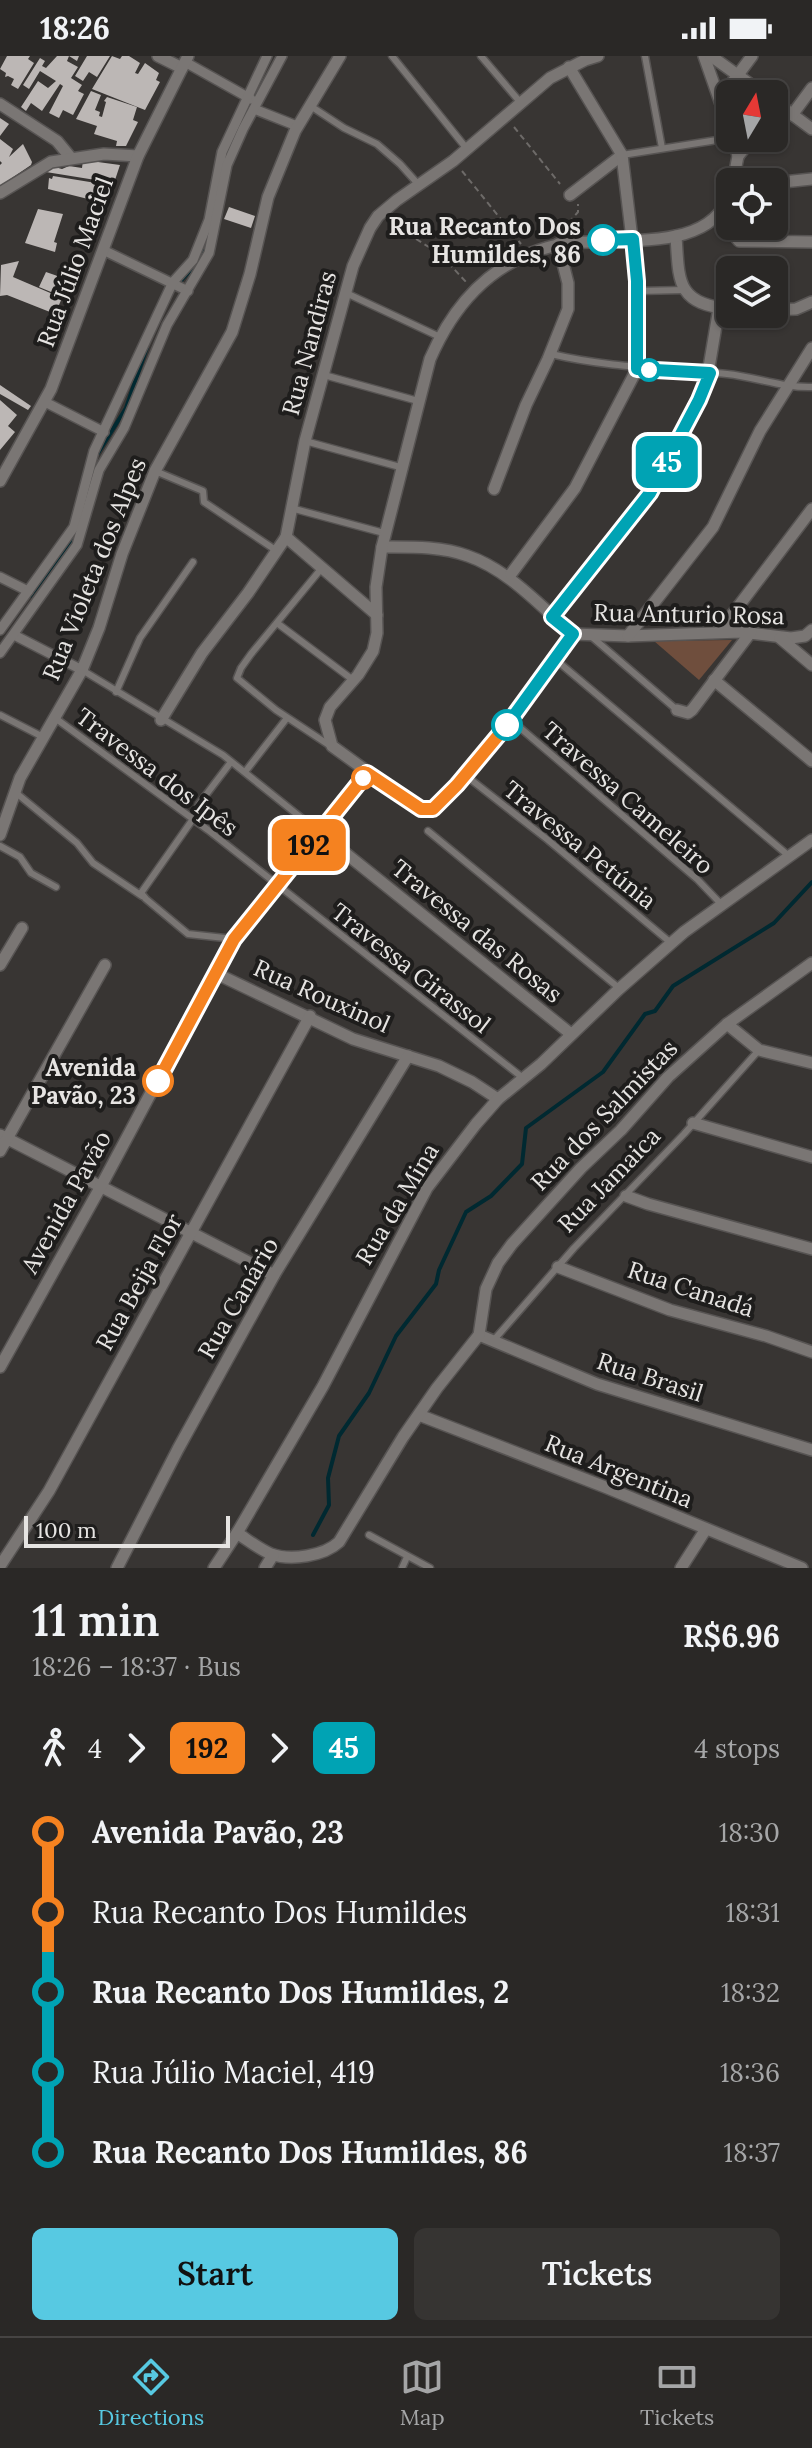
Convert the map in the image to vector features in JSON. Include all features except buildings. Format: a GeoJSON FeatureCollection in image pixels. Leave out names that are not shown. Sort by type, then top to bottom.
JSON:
{"type":"FeatureCollection","features":[{"type":"Feature","properties":{"kind":"street"},"geometry":{"type":"LineString","coordinates":[[158,56],[185,62],[297,126]]}},
{"type":"Feature","properties":{"kind":"street"},"geometry":{"type":"LineString","coordinates":[[0,630],[74,527],[106,455],[124,428],[167,325],[209,253],[227,165],[267,56]]}},
{"type":"Feature","properties":{"kind":"street"},"geometry":{"type":"LineString","coordinates":[[0,653],[77,545],[94,451],[174,283],[193,260],[209,220],[222,152],[282,56]]}},
{"type":"Feature","properties":{"kind":"street","name":"Rua Violeta dos Alpes"},"geometry":{"type":"LineString","coordinates":[[0,835],[14,791],[82,670],[155,471],[232,332],[250,274],[268,197],[297,126],[340,56]]}},
{"type":"Feature","properties":{"kind":"street","name":"Rua Nandiras"},"geometry":{"type":"LineString","coordinates":[[161,720],[202,653],[286,537],[305,441],[353,266],[363,240],[378,216],[453,161],[520,102],[572,62],[598,56]]}},
{"type":"Feature","properties":{"kind":"street"},"geometry":{"type":"LineString","coordinates":[[704,56],[716,88]]}},
{"type":"Feature","properties":{"kind":"street"},"geometry":{"type":"LineString","coordinates":[[711,56],[745,80]]}},
{"type":"Feature","properties":{"kind":"street"},"geometry":{"type":"LineString","coordinates":[[734,80],[752,56]]}},
{"type":"Feature","properties":{"kind":"street","name":"Rua Júlio Maciel"},"geometry":{"type":"LineString","coordinates":[[1,478],[45,402],[138,156],[185,62]]}},
{"type":"Feature","properties":{"kind":"street"},"geometry":{"type":"LineString","coordinates":[[511,574],[575,488],[637,369],[637,291],[622,155],[572,62]]}},
{"type":"Feature","properties":{"kind":"street"},"geometry":{"type":"LineString","coordinates":[[792,115],[812,88]]}},
{"type":"Feature","properties":{"kind":"street"},"geometry":{"type":"LineString","coordinates":[[0,104],[57,141],[71,158]]}},
{"type":"Feature","properties":{"kind":"street"},"geometry":{"type":"LineString","coordinates":[[788,113],[812,129]]}},
{"type":"Feature","properties":{"kind":"street"},"geometry":{"type":"LineString","coordinates":[[736,152],[738,156]]}},
{"type":"Feature","properties":{"kind":"street"},"geometry":{"type":"LineString","coordinates":[[736,168],[741,152]]}},
{"type":"Feature","properties":{"kind":"street"},"geometry":{"type":"LineString","coordinates":[[0,193],[44,165],[104,154],[138,156]]}},
{"type":"Feature","properties":{"kind":"street"},"geometry":{"type":"LineString","coordinates":[[570,195],[622,155]]}},
{"type":"Feature","properties":{"kind":"street"},"geometry":{"type":"LineString","coordinates":[[788,182],[812,179]]}},
{"type":"Feature","properties":{"kind":"street"},"geometry":{"type":"LineString","coordinates":[[382,547],[442,550],[470,556],[508,579],[573,634],[511,720],[440,803],[427,810],[405,799],[332,746],[326,729],[326,713],[373,651],[377,633],[376,587],[384,533],[430,359],[440,337],[473,290],[491,275],[528,254],[558,244],[676,236],[702,227],[716,217]]}},
{"type":"Feature","properties":{"kind":"street"},"geometry":{"type":"LineString","coordinates":[[676,236],[678,279],[684,290],[698,300],[716,306]]}},
{"type":"Feature","properties":{"kind":"street"},"geometry":{"type":"LineString","coordinates":[[738,240],[812,242]]}},
{"type":"Feature","properties":{"kind":"street"},"geometry":{"type":"LineString","coordinates":[[494,489],[568,309],[568,283],[558,244]]}},
{"type":"Feature","properties":{"kind":"street"},"geometry":{"type":"LineString","coordinates":[[103,250],[187,290]]}},
{"type":"Feature","properties":{"kind":"street"},"geometry":{"type":"LineString","coordinates":[[788,309],[812,302]]}},
{"type":"Feature","properties":{"kind":"street"},"geometry":{"type":"LineString","coordinates":[[552,617],[650,493],[699,400],[710,373],[720,328]]}},
{"type":"Feature","properties":{"kind":"street"},"geometry":{"type":"LineString","coordinates":[[628,636],[713,527],[760,431],[812,348]]}},
{"type":"Feature","properties":{"kind":"street"},"geometry":{"type":"LineString","coordinates":[[45,402],[104,432]]}},
{"type":"Feature","properties":{"kind":"street"},"geometry":{"type":"LineString","coordinates":[[719,632],[812,509]]}},
{"type":"Feature","properties":{"kind":"street"},"geometry":{"type":"LineString","coordinates":[[286,537],[377,615]]}},
{"type":"Feature","properties":{"kind":"street"},"geometry":{"type":"LineString","coordinates":[[0,577],[28,591]]}},
{"type":"Feature","properties":{"kind":"street"},"geometry":{"type":"LineString","coordinates":[[18,606],[29,614]]}},
{"type":"Feature","properties":{"kind":"street"},"geometry":{"type":"LineString","coordinates":[[677,710],[688,713],[692,710],[751,632]]}},
{"type":"Feature","properties":{"kind":"street","name":"Rua Anturio Rosa"},"geometry":{"type":"LineString","coordinates":[[573,634],[628,636],[751,632],[780,637],[808,633]]}},
{"type":"Feature","properties":{"kind":"street"},"geometry":{"type":"LineString","coordinates":[[14,635],[82,670]]}},
{"type":"Feature","properties":{"kind":"street"},"geometry":{"type":"LineString","coordinates":[[780,637],[812,665]]}},
{"type":"Feature","properties":{"kind":"street"},"geometry":{"type":"LineString","coordinates":[[714,680],[812,761]]}},
{"type":"Feature","properties":{"kind":"street","name":"Avenida Pavão"},"geometry":{"type":"LineString","coordinates":[[0,1367],[234,939],[367,773]]}},
{"type":"Feature","properties":{"kind":"street","name":"Travessa das Rosas"},"geometry":{"type":"LineString","coordinates":[[319,832],[571,1034]]}},
{"type":"Feature","properties":{"kind":"street","name":"Rua da Mina"},"geometry":{"type":"LineString","coordinates":[[214,1568],[323,1386],[427,1188],[498,1099],[671,943],[812,840]]}},
{"type":"Feature","properties":{"kind":"street"},"geometry":{"type":"LineString","coordinates":[[0,965],[22,928]]}},
{"type":"Feature","properties":{"kind":"street","name":"Rua dos Salmistas"},"geometry":{"type":"LineString","coordinates":[[479,1335],[486,1289],[498,1263],[562,1188],[621,1130],[668,1077],[727,1024],[812,963]]}},
{"type":"Feature","properties":{"kind":"street"},"geometry":{"type":"LineString","coordinates":[[0,1151],[3,1137],[105,965]]}},
{"type":"Feature","properties":{"kind":"street","name":"Rua Rouxinol"},"geometry":{"type":"LineString","coordinates":[[215,973],[353,1039],[408,1056],[472,1082],[498,1099]]}},
{"type":"Feature","properties":{"kind":"street","name":"Rua Beija Flor"},"geometry":{"type":"LineString","coordinates":[[0,1566],[49,1491],[310,1016]]}},
{"type":"Feature","properties":{"kind":"street"},"geometry":{"type":"LineString","coordinates":[[727,1024],[759,1050],[812,1063]]}},
{"type":"Feature","properties":{"kind":"street","name":"Rua Canário"},"geometry":{"type":"LineString","coordinates":[[117,1568],[178,1449],[274,1275],[408,1056]]}},
{"type":"Feature","properties":{"kind":"street"},"geometry":{"type":"LineString","coordinates":[[693,1123],[812,1157]]}},
{"type":"Feature","properties":{"kind":"street"},"geometry":{"type":"LineString","coordinates":[[3,1137],[274,1275]]}},
{"type":"Feature","properties":{"kind":"street"},"geometry":{"type":"LineString","coordinates":[[626,1196],[812,1249]]}},
{"type":"Feature","properties":{"kind":"street","name":"Rua Canadá"},"geometry":{"type":"LineString","coordinates":[[558,1267],[670,1310],[812,1352]]}},
{"type":"Feature","properties":{"kind":"street"},"geometry":{"type":"LineString","coordinates":[[237,1533],[273,1555],[314,1555],[330,1550],[339,1542],[419,1415],[479,1335]]}},
{"type":"Feature","properties":{"kind":"street","name":"Rua Brasil"},"geometry":{"type":"LineString","coordinates":[[479,1335],[597,1384],[812,1450]]}},
{"type":"Feature","properties":{"kind":"street","name":"Rua Argentina"},"geometry":{"type":"LineString","coordinates":[[419,1415],[802,1568]]}},
{"type":"Feature","properties":{"kind":"street"},"geometry":{"type":"LineString","coordinates":[[681,1568],[706,1529]]}},
{"type":"Feature","properties":{"kind":"street"},"geometry":{"type":"LineString","coordinates":[[265,1568],[273,1555]]}},
{"type":"Feature","properties":{"kind":"lane"},"geometry":{"type":"LineString","coordinates":[[392,56],[467,149]]}},
{"type":"Feature","properties":{"kind":"lane"},"geometry":{"type":"LineString","coordinates":[[481,56],[520,102]]}},
{"type":"Feature","properties":{"kind":"lane"},"geometry":{"type":"LineString","coordinates":[[645,56],[662,148]]}},
{"type":"Feature","properties":{"kind":"lane"},"geometry":{"type":"LineString","coordinates":[[309,105],[344,128],[377,144],[418,184]]}},
{"type":"Feature","properties":{"kind":"lane"},"geometry":{"type":"LineString","coordinates":[[622,155],[716,140]]}},
{"type":"Feature","properties":{"kind":"lane"},"geometry":{"type":"LineString","coordinates":[[637,291],[684,290]]}},
{"type":"Feature","properties":{"kind":"lane"},"geometry":{"type":"LineString","coordinates":[[346,293],[440,337]]}},
{"type":"Feature","properties":{"kind":"lane"},"geometry":{"type":"LineString","coordinates":[[551,354],[637,369],[743,376],[787,386],[812,387]]}},
{"type":"Feature","properties":{"kind":"lane"},"geometry":{"type":"LineString","coordinates":[[324,375],[418,401]]}},
{"type":"Feature","properties":{"kind":"lane"},"geometry":{"type":"LineString","coordinates":[[305,441],[400,467]]}},
{"type":"Feature","properties":{"kind":"lane"},"geometry":{"type":"LineString","coordinates":[[155,471],[203,491],[204,502],[277,551]]}},
{"type":"Feature","properties":{"kind":"lane"},"geometry":{"type":"LineString","coordinates":[[291,508],[384,533]]}},
{"type":"Feature","properties":{"kind":"lane"},"geometry":{"type":"LineString","coordinates":[[116,692],[140,638],[193,562]]}},
{"type":"Feature","properties":{"kind":"lane"},"geometry":{"type":"LineString","coordinates":[[321,569],[241,668],[237,678],[287,718],[332,746]]}},
{"type":"Feature","properties":{"kind":"lane"},"geometry":{"type":"LineString","coordinates":[[277,623],[353,680]]}},
{"type":"Feature","properties":{"kind":"lane"},"geometry":{"type":"LineString","coordinates":[[590,635],[677,710]]}},
{"type":"Feature","properties":{"kind":"lane"},"geometry":{"type":"LineString","coordinates":[[556,660],[790,856]]}},
{"type":"Feature","properties":{"kind":"lane"},"geometry":{"type":"LineString","coordinates":[[82,670],[231,762],[319,832]]}},
{"type":"Feature","properties":{"kind":"lane"},"geometry":{"type":"LineString","coordinates":[[0,715],[43,737]]}},
{"type":"Feature","properties":{"kind":"lane","name":"Travessa dos Ipês"},"geometry":{"type":"LineString","coordinates":[[55,718],[193,819],[276,885]]}},
{"type":"Feature","properties":{"kind":"lane"},"geometry":{"type":"LineString","coordinates":[[245,772],[287,718]]}},
{"type":"Feature","properties":{"kind":"lane","name":"Travessa Cameleiro"},"geometry":{"type":"LineString","coordinates":[[511,720],[697,879],[721,904]]}},
{"type":"Feature","properties":{"kind":"lane"},"geometry":{"type":"LineString","coordinates":[[142,892],[193,819],[199,804],[231,762]]}},
{"type":"Feature","properties":{"kind":"lane","name":"Travessa Petúnia"},"geometry":{"type":"LineString","coordinates":[[465,775],[671,943]]}},
{"type":"Feature","properties":{"kind":"lane"},"geometry":{"type":"LineString","coordinates":[[14,791],[77,843],[93,863],[142,892],[188,934],[234,939]]}},
{"type":"Feature","properties":{"kind":"lane"},"geometry":{"type":"LineString","coordinates":[[428,831],[619,988]]}},
{"type":"Feature","properties":{"kind":"lane"},"geometry":{"type":"LineString","coordinates":[[0,846],[20,857],[31,873],[56,887]]}},
{"type":"Feature","properties":{"kind":"lane","name":"Travessa Girassol"},"geometry":{"type":"LineString","coordinates":[[276,885],[523,1078]]}},
{"type":"Feature","properties":{"kind":"lane","name":"Rua Jamaica"},"geometry":{"type":"LineString","coordinates":[[493,1341],[759,1050]]}},
{"type":"Feature","properties":{"kind":"lane"},"geometry":{"type":"LineString","coordinates":[[369,1535],[430,1568]]}},
{"type":"Feature","properties":{"kind":"lane"},"geometry":{"type":"LineString","coordinates":[[402,1568],[407,1557]]}},
{"type":"Feature","properties":{"kind":"path"},"geometry":{"type":"LineString","coordinates":[[506,116],[579,206],[578,212],[544,248]]}},
{"type":"Feature","properties":{"kind":"path"},"geometry":{"type":"LineString","coordinates":[[453,161],[528,254]]}},
{"type":"Feature","properties":{"kind":"path"},"geometry":{"type":"LineString","coordinates":[[385,211],[408,234],[440,254],[473,290]]}},
{"type":"Feature","properties":{"kind":"shaded area"},"geometry":{"type":"Polygon","coordinates":[[[732,640],[699,680],[654,641],[732,640]]]}},
{"type":"Feature","properties":{"kind":"waterway"},"geometry":{"type":"LineString","coordinates":[[177,285],[197,263],[210,232]]}},
{"type":"Feature","properties":{"kind":"waterway"},"geometry":{"type":"LineString","coordinates":[[95,458],[126,408],[147,347]]}},
{"type":"Feature","properties":{"kind":"waterway"},"geometry":{"type":"LineString","coordinates":[[30,596],[77,532]]}},
{"type":"Feature","properties":{"kind":"waterway"},"geometry":{"type":"LineString","coordinates":[[313,1535],[329,1505],[328,1478],[339,1436],[369,1393],[396,1336],[436,1284],[439,1270],[466,1212],[491,1196],[522,1164],[526,1128],[603,1072],[645,1014],[655,1011],[673,986],[774,923],[812,882]]}},
{"type":"Feature","properties":{"kind":"bus line","name":"45"},"geometry":{"type":"LineString","coordinates":[[507,725],[573,634],[552,617],[650,493],[710,373],[637,369],[637,281],[633,239],[603,240]]}},
{"type":"Feature","properties":{"kind":"bus line","name":"192"},"geometry":{"type":"LineString","coordinates":[[158,1081],[234,939],[367,773],[421,809],[433,809],[507,725]]}},
{"type":"Feature","properties":{"kind":"place","name":"Rua Recanto Dos Humildes, 86"},"geometry":{"type":"Point","coordinates":[603,240]}},
{"type":"Feature","properties":{"kind":"place","name":"Avenida Pavão, 23"},"geometry":{"type":"Point","coordinates":[158,1081]}}]}
